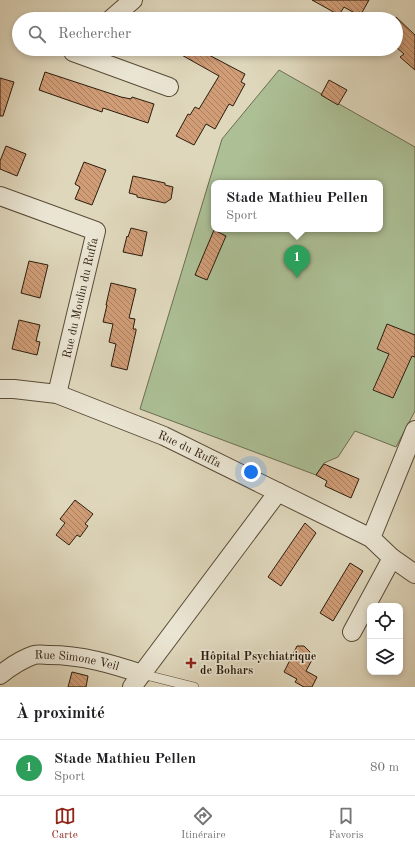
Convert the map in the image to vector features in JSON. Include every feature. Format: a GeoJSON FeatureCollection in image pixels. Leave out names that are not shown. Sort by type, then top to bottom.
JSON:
{"type":"FeatureCollection","features":[{"type":"Feature","properties":{"kind":"street"},"geometry":{"type":"LineString","coordinates":[[119,12],[133,0]]}},
{"type":"Feature","properties":{"kind":"street"},"geometry":{"type":"LineString","coordinates":[[84,56],[169,87]]}},
{"type":"Feature","properties":{"kind":"street","name":"Rue du Moulin du Ruffa"},"geometry":{"type":"LineString","coordinates":[[0,196],[96,231],[57,394]]}},
{"type":"Feature","properties":{"kind":"street","name":"Rue du Ruffa"},"geometry":{"type":"LineString","coordinates":[[0,389],[14,389],[57,394],[164,436],[371,538],[392,558],[415,574]]}},
{"type":"Feature","properties":{"kind":"street"},"geometry":{"type":"LineString","coordinates":[[371,538],[415,430]]}},
{"type":"Feature","properties":{"kind":"street"},"geometry":{"type":"LineString","coordinates":[[137,680],[278,492]]}},
{"type":"Feature","properties":{"kind":"street"},"geometry":{"type":"LineString","coordinates":[[352,632],[392,558]]}},
{"type":"Feature","properties":{"kind":"street","name":"Rue Simone Veil"},"geometry":{"type":"LineString","coordinates":[[0,675],[12,665],[35,655],[60,655],[108,663],[137,680]]}},
{"type":"Feature","properties":{"kind":"lane"},"geometry":{"type":"LineString","coordinates":[[137,680],[194,687]]}},
{"type":"Feature","properties":{"kind":"green space"},"geometry":{"type":"Polygon","coordinates":[[[279,70],[415,147],[415,411],[396,447],[355,431],[338,457],[324,463],[316,475],[140,409],[222,139],[279,70]]]}},
{"type":"Feature","properties":{"kind":"building"},"geometry":{"type":"Polygon","coordinates":[[[312,0],[369,0],[362,12],[353,12],[344,7],[341,12],[334,12],[312,0]]]}},
{"type":"Feature","properties":{"kind":"building"},"geometry":{"type":"Polygon","coordinates":[[[403,24],[415,35],[415,70],[400,57],[404,54],[403,24]]]}},
{"type":"Feature","properties":{"kind":"building"},"geometry":{"type":"Polygon","coordinates":[[[183,56],[211,56],[245,74],[241,82],[245,84],[233,106],[229,104],[215,129],[206,124],[194,145],[176,136],[188,114],[190,115],[195,107],[199,109],[219,76],[183,56]]]}},
{"type":"Feature","properties":{"kind":"building"},"geometry":{"type":"Polygon","coordinates":[[[45,72],[121,97],[131,99],[132,97],[154,104],[148,123],[103,108],[102,112],[39,90],[45,72]]]}},
{"type":"Feature","properties":{"kind":"building"},"geometry":{"type":"Polygon","coordinates":[[[0,78],[14,82],[3,116],[0,116],[0,78]]]}},
{"type":"Feature","properties":{"kind":"building"},"geometry":{"type":"Polygon","coordinates":[[[329,80],[347,90],[338,105],[321,95],[329,80]]]}},
{"type":"Feature","properties":{"kind":"building"},"geometry":{"type":"Polygon","coordinates":[[[6,146],[26,154],[17,176],[0,169],[0,161],[6,146]]]}},
{"type":"Feature","properties":{"kind":"building"},"geometry":{"type":"Polygon","coordinates":[[[84,162],[106,170],[92,205],[75,199],[80,187],[75,184],[84,162]]]}},
{"type":"Feature","properties":{"kind":"building"},"geometry":{"type":"Polygon","coordinates":[[[133,176],[165,183],[165,185],[173,187],[171,199],[165,203],[137,197],[137,195],[129,193],[133,176]]]}},
{"type":"Feature","properties":{"kind":"building"},"geometry":{"type":"Polygon","coordinates":[[[131,228],[147,232],[142,256],[123,252],[127,236],[128,237],[131,228]]]}},
{"type":"Feature","properties":{"kind":"building"},"geometry":{"type":"Polygon","coordinates":[[[213,232],[218,232],[226,236],[207,280],[195,275],[213,232]]]}},
{"type":"Feature","properties":{"kind":"building"},"geometry":{"type":"Polygon","coordinates":[[[29,261],[48,265],[40,298],[21,293],[29,261]]]}},
{"type":"Feature","properties":{"kind":"building"},"geometry":{"type":"Polygon","coordinates":[[[111,283],[136,289],[129,318],[135,319],[133,329],[136,329],[136,331],[127,370],[111,366],[116,344],[109,342],[113,324],[103,322],[111,283]]]}},
{"type":"Feature","properties":{"kind":"building"},"geometry":{"type":"Polygon","coordinates":[[[19,320],[40,325],[36,341],[40,342],[37,355],[12,349],[19,320]]]}},
{"type":"Feature","properties":{"kind":"building"},"geometry":{"type":"Polygon","coordinates":[[[387,324],[415,335],[415,357],[412,356],[393,398],[373,390],[389,354],[377,349],[387,324]]]}},
{"type":"Feature","properties":{"kind":"building"},"geometry":{"type":"Polygon","coordinates":[[[324,464],[359,479],[351,498],[325,486],[327,481],[316,475],[324,464]]]}},
{"type":"Feature","properties":{"kind":"building"},"geometry":{"type":"Polygon","coordinates":[[[75,500],[93,514],[85,524],[88,526],[80,537],[77,535],[69,545],[56,535],[65,523],[60,519],[75,500]]]}},
{"type":"Feature","properties":{"kind":"building"},"geometry":{"type":"Polygon","coordinates":[[[305,523],[316,533],[281,586],[268,577],[305,523]]]}},
{"type":"Feature","properties":{"kind":"building"},"geometry":{"type":"Polygon","coordinates":[[[350,563],[363,571],[333,621],[320,613],[350,563]]]}},
{"type":"Feature","properties":{"kind":"building"},"geometry":{"type":"Polygon","coordinates":[[[297,646],[304,646],[310,652],[308,656],[313,658],[306,671],[317,677],[312,687],[304,687],[295,682],[297,679],[284,672],[297,646]]]}},
{"type":"Feature","properties":{"kind":"building"},"geometry":{"type":"Polygon","coordinates":[[[72,672],[88,676],[86,687],[68,687],[72,672]]]}},
{"type":"Feature","properties":{"kind":"place","name":"Stade Mathieu Pellen"},"geometry":{"type":"Point","coordinates":[297,278]}},
{"type":"Feature","properties":{"kind":"place","name":"Hôpital Psychiatrique de Bohars"},"geometry":{"type":"Point","coordinates":[191,663]}}]}
